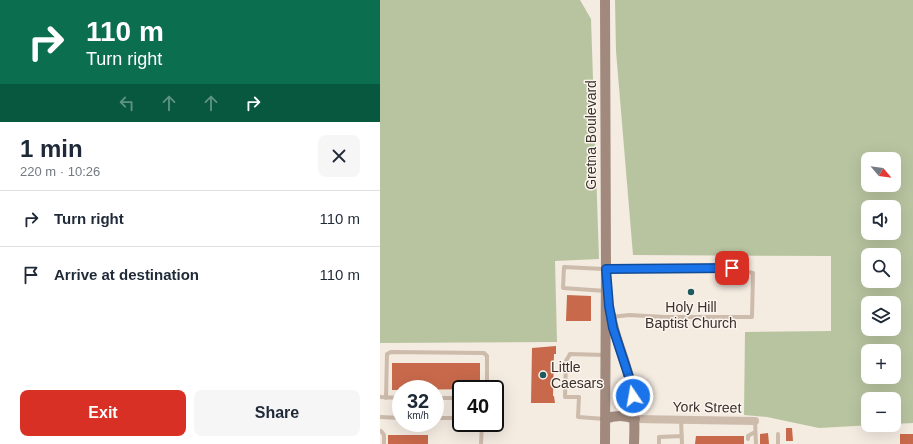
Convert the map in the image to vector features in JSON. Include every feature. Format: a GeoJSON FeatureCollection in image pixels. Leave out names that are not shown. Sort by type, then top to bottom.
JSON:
{"type":"FeatureCollection","features":[{"type":"Feature","properties":{"kind":"street","name":"Gretna Boulevard"},"geometry":{"type":"LineString","coordinates":[[605,0],[605,444]]}},
{"type":"Feature","properties":{"kind":"street","name":"Gretna Boulevard"},"geometry":{"type":"LineString","coordinates":[[606,269],[609,306],[613,328],[629,377],[633,396],[635,419],[634,444]]}},
{"type":"Feature","properties":{"kind":"street"},"geometry":{"type":"LineString","coordinates":[[605,419],[613,416],[627,416],[635,419]]}},
{"type":"Feature","properties":{"kind":"street","name":"York Street"},"geometry":{"type":"LineString","coordinates":[[635,419],[755,421]]}},
{"type":"Feature","properties":{"kind":"lane"},"geometry":{"type":"LineString","coordinates":[[606,291],[563,288],[564,267],[606,269],[732,268],[753,273],[752,317],[665,317],[629,315],[611,317]]}},
{"type":"Feature","properties":{"kind":"lane"},"geometry":{"type":"LineString","coordinates":[[386,398],[387,354],[391,352],[484,354],[487,356],[487,380]]}},
{"type":"Feature","properties":{"kind":"lane"},"geometry":{"type":"LineString","coordinates":[[605,419],[578,417],[579,397],[565,397],[566,361],[570,354],[606,355]]}},
{"type":"Feature","properties":{"kind":"lane"},"geometry":{"type":"LineString","coordinates":[[380,398],[392,398]]}},
{"type":"Feature","properties":{"kind":"lane"},"geometry":{"type":"LineString","coordinates":[[380,417],[392,418]]}},
{"type":"Feature","properties":{"kind":"lane"},"geometry":{"type":"LineString","coordinates":[[681,419],[682,444]]}},
{"type":"Feature","properties":{"kind":"lane"},"geometry":{"type":"LineString","coordinates":[[755,421],[756,444]]}},
{"type":"Feature","properties":{"kind":"lane"},"geometry":{"type":"LineString","coordinates":[[380,431],[382,431],[384,435],[384,444]]}},
{"type":"Feature","properties":{"kind":"lane"},"geometry":{"type":"LineString","coordinates":[[481,444],[482,432]]}},
{"type":"Feature","properties":{"kind":"lane"},"geometry":{"type":"LineString","coordinates":[[748,439],[748,436],[755,432]]}},
{"type":"Feature","properties":{"kind":"lane"},"geometry":{"type":"LineString","coordinates":[[778,434],[778,444]]}},
{"type":"Feature","properties":{"kind":"lane"},"geometry":{"type":"LineString","coordinates":[[659,444],[659,437],[682,436]]}},
{"type":"Feature","properties":{"kind":"green space"},"geometry":{"type":"Polygon","coordinates":[[[380,0],[580,0],[591,19],[599,259],[555,261],[557,342],[380,343],[380,0]]]}},
{"type":"Feature","properties":{"kind":"green space"},"geometry":{"type":"Polygon","coordinates":[[[615,0],[913,0],[913,423],[901,424],[901,392],[861,392],[861,426],[819,428],[767,417],[744,415],[745,332],[831,331],[831,256],[633,255],[616,51],[615,0]]]}},
{"type":"Feature","properties":{"kind":"building"},"geometry":{"type":"Polygon","coordinates":[[[567,295],[591,296],[591,321],[566,321],[567,295]]]}},
{"type":"Feature","properties":{"kind":"building","name":"Little Caesars"},"geometry":{"type":"Polygon","coordinates":[[[556,346],[556,354],[554,354],[553,396],[555,403],[531,403],[532,348],[556,346]]]}},
{"type":"Feature","properties":{"kind":"building"},"geometry":{"type":"Polygon","coordinates":[[[392,363],[480,363],[480,380],[452,380],[452,389],[444,389],[444,380],[392,380],[392,363]]]}},
{"type":"Feature","properties":{"kind":"building"},"geometry":{"type":"Polygon","coordinates":[[[786,428],[792,428],[793,441],[786,441],[786,428]]]}},
{"type":"Feature","properties":{"kind":"building"},"geometry":{"type":"Polygon","coordinates":[[[768,433],[769,444],[760,444],[760,434],[768,433]]]}},
{"type":"Feature","properties":{"kind":"building"},"geometry":{"type":"Polygon","coordinates":[[[900,434],[913,434],[913,444],[900,444],[900,434]]]}},
{"type":"Feature","properties":{"kind":"building"},"geometry":{"type":"Polygon","coordinates":[[[388,435],[428,435],[428,444],[388,444],[388,435]]]}},
{"type":"Feature","properties":{"kind":"building"},"geometry":{"type":"Polygon","coordinates":[[[696,436],[744,436],[744,444],[695,444],[696,436]]]}},
{"type":"Feature","properties":{"kind":"place","name":"Holy Hill Baptist Church"},"geometry":{"type":"Point","coordinates":[691,292]}},
{"type":"Feature","properties":{"kind":"place","name":"Little Caesars"},"geometry":{"type":"Point","coordinates":[543,375]}},
{"type":"Feature","properties":{"kind":"route"},"geometry":{"type":"LineString","coordinates":[[633,396],[629,377],[613,328],[609,306],[606,269],[732,268]]}}]}
